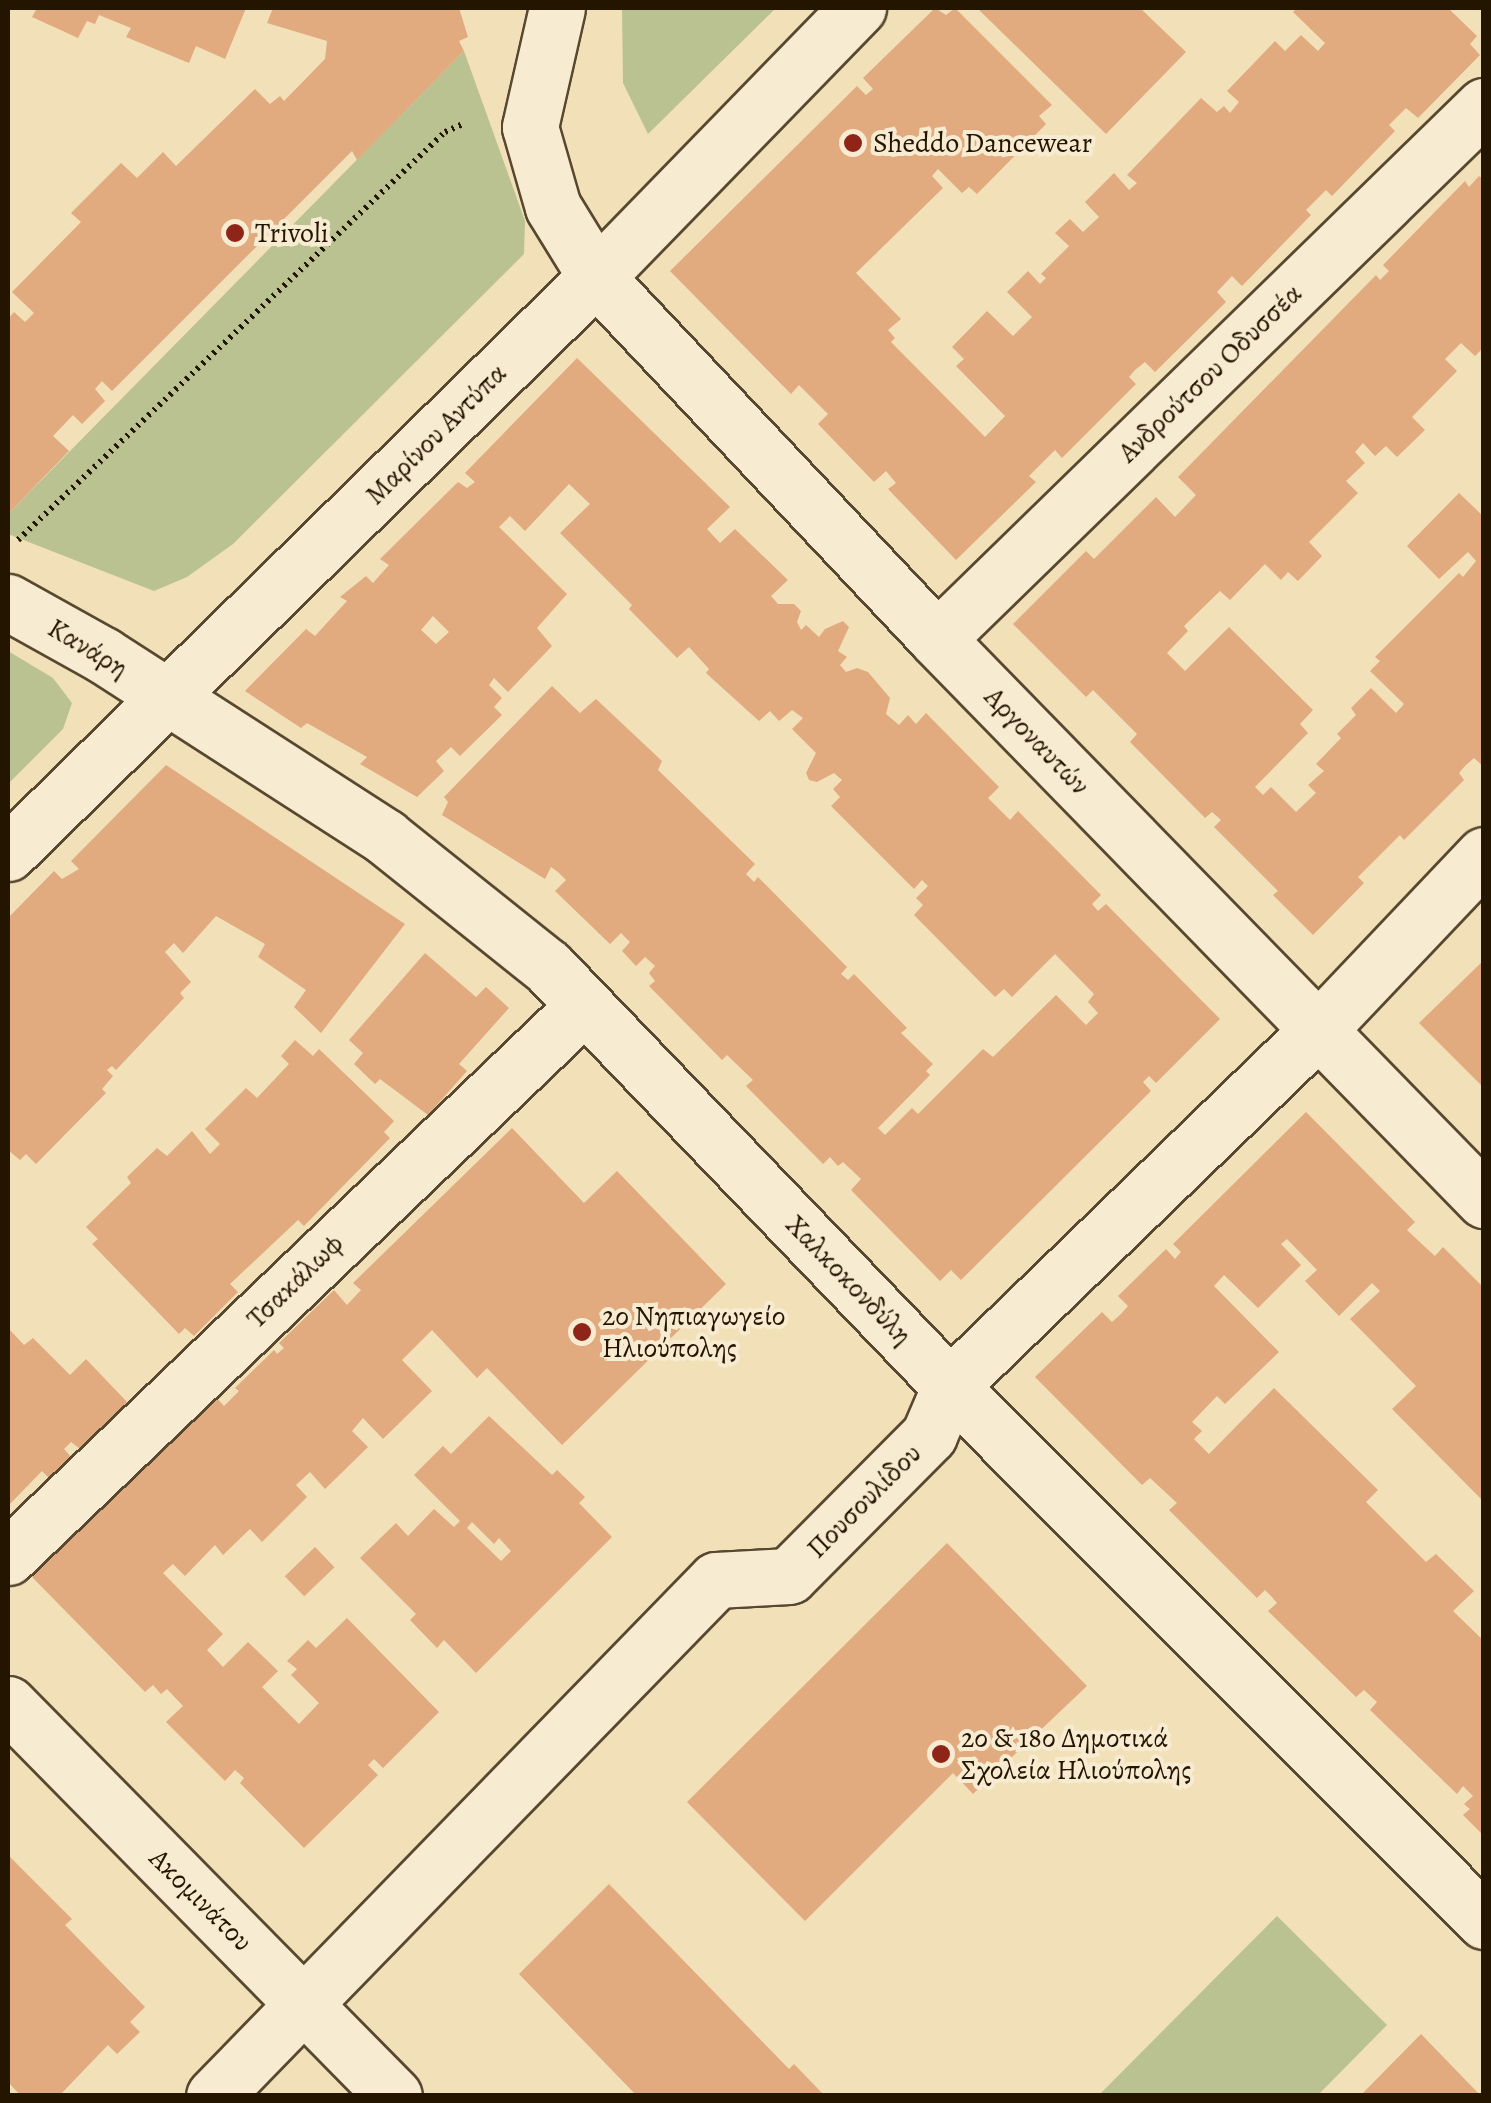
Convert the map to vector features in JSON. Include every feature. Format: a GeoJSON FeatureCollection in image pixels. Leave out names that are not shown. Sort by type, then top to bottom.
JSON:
{"type":"FeatureCollection","features":[{"type":"Feature","properties":{"kind":"street","name":"Αργοναυτών"},"geometry":{"type":"LineString","coordinates":[[557,8],[530,127],[553,207],[596,276],[936,639],[1484,1200]]}},
{"type":"Feature","properties":{"kind":"street","name":"Μαρίνου Αντύπα"},"geometry":{"type":"LineString","coordinates":[[8,853],[596,276],[858,8]]}},
{"type":"Feature","properties":{"kind":"street","name":"Ανδρούτσου Οδυσσέα"},"geometry":{"type":"LineString","coordinates":[[936,639],[1484,106]]}},
{"type":"Feature","properties":{"kind":"street","name":"Κανάρη"},"geometry":{"type":"LineString","coordinates":[[8,602],[103,655],[167,697]]}},
{"type":"Feature","properties":{"kind":"street","name":"Χαλκοκονδύλη"},"geometry":{"type":"LineString","coordinates":[[167,697],[385,837],[498,924],[584,1006],[950,1386],[1484,1922]]}},
{"type":"Feature","properties":{"kind":"street","name":"Πουσουλίδου"},"geometry":{"type":"LineString","coordinates":[[214,2096],[306,2006],[716,1580],[789,1576],[930,1435],[950,1386],[1318,1030],[1484,855]]}},
{"type":"Feature","properties":{"kind":"street","name":"Τσακάλωφ"},"geometry":{"type":"LineString","coordinates":[[8,1557],[584,1006]]}},
{"type":"Feature","properties":{"kind":"street","name":"Ακομινάτου"},"geometry":{"type":"LineString","coordinates":[[8,1704],[394,2096]]}},
{"type":"Feature","properties":{"kind":"path"},"geometry":{"type":"LineString","coordinates":[[10,548],[445,132],[471,120]]}},
{"type":"Feature","properties":{"kind":"green space"},"geometry":{"type":"Polygon","coordinates":[[[622,8],[776,8],[648,134],[623,83],[622,8]]]}},
{"type":"Feature","properties":{"kind":"green space"},"geometry":{"type":"Polygon","coordinates":[[[464,51],[525,221],[524,254],[233,544],[187,577],[154,591],[8,534],[8,514],[464,51]]]}},
{"type":"Feature","properties":{"kind":"green space"},"geometry":{"type":"Polygon","coordinates":[[[8,651],[53,678],[72,703],[63,729],[8,784],[8,651]]]}},
{"type":"Feature","properties":{"kind":"green space"},"geometry":{"type":"Polygon","coordinates":[[[1277,1916],[1387,2025],[1318,2095],[1099,2095],[1277,1916]]]}},
{"type":"Feature","properties":{"kind":"building"},"geometry":{"type":"Polygon","coordinates":[[[37,8],[246,8],[225,59],[196,46],[189,63],[126,37],[131,28],[99,15],[95,24],[87,21],[78,38],[32,17],[37,8]]]}},
{"type":"Feature","properties":{"kind":"building"},"geometry":{"type":"Polygon","coordinates":[[[273,8],[459,8],[468,37],[459,41],[464,51],[357,160],[352,151],[112,391],[102,381],[95,389],[105,401],[82,424],[73,415],[53,436],[69,451],[8,514],[8,319],[14,312],[25,322],[34,313],[12,292],[81,222],[71,213],[121,163],[137,178],[163,152],[176,166],[255,89],[270,104],[280,96],[284,101],[325,59],[327,41],[267,23],[273,8]]]}},
{"type":"Feature","properties":{"kind":"building"},"geometry":{"type":"Polygon","coordinates":[[[935,8],[946,15],[955,8],[1052,105],[1039,116],[1046,124],[977,194],[969,187],[962,193],[938,169],[932,176],[943,188],[856,273],[901,319],[888,330],[895,338],[891,342],[985,437],[1005,416],[956,366],[964,359],[952,347],[987,311],[1013,336],[1032,317],[1007,292],[1028,271],[1040,284],[1046,278],[1041,274],[1069,246],[1055,233],[1070,219],[1083,232],[1099,217],[1085,202],[1114,173],[1129,190],[1137,183],[1127,175],[1201,98],[1217,112],[1224,106],[1230,113],[1239,102],[1227,91],[1275,41],[1285,51],[1301,35],[1318,51],[1325,43],[1293,12],[1297,8],[1448,8],[1477,36],[1470,44],[1480,55],[1418,118],[1406,108],[1389,125],[1395,131],[1332,196],[1326,190],[1306,210],[1311,215],[1242,286],[1232,276],[1217,292],[1226,302],[1155,372],[1145,362],[1135,370],[1129,377],[1136,384],[1062,458],[1055,450],[1029,476],[1036,482],[956,560],[888,489],[896,483],[886,471],[874,482],[818,424],[828,414],[799,385],[791,394],[670,271],[857,86],[866,95],[873,89],[863,78],[935,8]]]}},
{"type":"Feature","properties":{"kind":"building"},"geometry":{"type":"Polygon","coordinates":[[[977,8],[1140,8],[1186,52],[1106,134],[977,8]]]}},
{"type":"Feature","properties":{"kind":"building"},"geometry":{"type":"Polygon","coordinates":[[[1479,176],[1484,180],[1484,347],[1475,356],[1461,343],[1445,359],[1457,371],[1412,417],[1425,430],[1397,457],[1386,446],[1375,456],[1363,443],[1355,452],[1365,463],[1346,481],[1358,493],[1309,542],[1322,556],[1298,581],[1288,572],[1281,580],[1265,564],[1230,600],[1220,591],[1184,626],[1188,631],[1167,653],[1185,671],[1229,627],[1313,710],[1300,724],[1308,733],[1255,787],[1263,795],[1271,787],[1296,812],[1316,793],[1308,785],[1324,771],[1316,764],[1341,738],[1337,734],[1356,715],[1351,708],[1371,688],[1396,713],[1404,704],[1370,671],[1380,661],[1375,657],[1459,573],[1463,577],[1476,561],[1468,552],[1439,579],[1407,546],[1459,493],[1484,517],[1484,767],[1474,758],[1465,766],[1459,773],[1464,780],[1404,840],[1400,835],[1358,877],[1364,883],[1313,935],[1273,895],[1278,891],[1214,827],[1221,820],[1212,812],[1205,818],[1130,742],[1137,734],[1093,690],[1086,697],[1013,624],[1086,551],[1094,559],[1156,497],[1175,517],[1196,495],[1178,477],[1376,275],[1380,280],[1389,271],[1383,265],[1465,181],[1469,187],[1479,176]]]}},
{"type":"Feature","properties":{"kind":"building"},"geometry":{"type":"Polygon","coordinates":[[[577,358],[730,507],[707,529],[720,543],[735,529],[788,580],[771,596],[778,604],[794,604],[801,611],[797,622],[801,630],[806,625],[819,637],[825,629],[843,621],[849,627],[838,651],[847,657],[840,665],[846,672],[857,668],[868,672],[890,698],[886,714],[899,725],[908,715],[916,724],[926,713],[999,787],[988,798],[1010,820],[1018,811],[1101,895],[1092,904],[1098,911],[1106,904],[1220,1019],[1156,1083],[1149,1076],[1143,1082],[1151,1091],[961,1280],[951,1270],[940,1281],[851,1190],[861,1179],[843,1162],[838,1166],[830,1157],[823,1164],[746,1086],[753,1080],[727,1055],[722,1060],[649,986],[655,981],[649,973],[655,966],[645,957],[636,966],[622,951],[630,942],[621,933],[610,944],[555,891],[566,880],[558,872],[551,867],[545,879],[442,815],[448,802],[444,797],[552,686],[580,713],[596,699],[662,761],[658,770],[755,864],[746,874],[754,882],[758,877],[847,967],[841,974],[848,980],[854,974],[907,1028],[901,1033],[933,1064],[926,1071],[930,1075],[878,1128],[885,1135],[912,1108],[918,1114],[983,1049],[993,1057],[1056,995],[1086,1025],[1098,1013],[1088,1002],[1094,994],[1055,954],[1012,997],[1004,989],[995,997],[914,915],[923,905],[916,898],[928,886],[922,880],[914,889],[831,806],[840,797],[833,789],[842,780],[834,773],[817,782],[809,780],[806,773],[816,753],[792,729],[803,718],[792,710],[779,721],[770,711],[759,721],[706,673],[709,669],[689,647],[677,658],[629,609],[632,605],[560,533],[590,504],[569,484],[525,531],[510,516],[499,527],[567,594],[537,628],[552,646],[508,692],[494,678],[489,685],[502,698],[494,707],[502,715],[460,756],[451,747],[436,761],[444,771],[417,797],[360,764],[367,757],[307,723],[301,728],[245,691],[306,629],[315,636],[347,601],[340,597],[366,576],[373,583],[389,565],[380,559],[458,482],[467,488],[475,482],[465,473],[577,358]],[[433,616],[421,630],[436,644],[449,632],[433,616]]]}},
{"type":"Feature","properties":{"kind":"building"},"geometry":{"type":"Polygon","coordinates":[[[166,765],[405,924],[321,1033],[294,1007],[306,990],[258,957],[265,944],[216,916],[183,953],[174,943],[165,952],[191,982],[180,993],[184,998],[116,1070],[112,1066],[107,1070],[113,1076],[102,1089],[106,1093],[36,1164],[26,1154],[20,1160],[8,1150],[8,918],[54,871],[62,879],[79,869],[71,861],[166,765]]]}},
{"type":"Feature","properties":{"kind":"building"},"geometry":{"type":"Polygon","coordinates":[[[425,953],[476,997],[486,987],[509,1008],[459,1064],[467,1071],[428,1115],[380,1079],[375,1084],[354,1064],[363,1053],[349,1040],[425,953]]]}},
{"type":"Feature","properties":{"kind":"building"},"geometry":{"type":"Polygon","coordinates":[[[1484,960],[1484,1088],[1419,1023],[1484,960]]]}},
{"type":"Feature","properties":{"kind":"building"},"geometry":{"type":"Polygon","coordinates":[[[295,1040],[313,1056],[319,1049],[394,1121],[384,1132],[390,1138],[304,1226],[298,1220],[230,1284],[238,1292],[194,1336],[185,1328],[179,1334],[92,1244],[98,1239],[86,1227],[131,1183],[127,1177],[157,1148],[167,1156],[192,1131],[210,1154],[220,1144],[205,1129],[246,1088],[257,1098],[289,1064],[281,1056],[295,1040]]]}},
{"type":"Feature","properties":{"kind":"building"},"geometry":{"type":"Polygon","coordinates":[[[1306,1112],[1415,1222],[1407,1230],[1435,1256],[1443,1247],[1484,1288],[1484,1502],[1392,1409],[1416,1386],[1350,1319],[1380,1291],[1372,1283],[1339,1316],[1305,1281],[1317,1270],[1287,1239],[1281,1244],[1301,1265],[1258,1308],[1224,1275],[1214,1286],[1279,1352],[1225,1404],[1217,1396],[1192,1422],[1202,1431],[1194,1439],[1209,1454],[1274,1388],[1378,1490],[1366,1502],[1426,1562],[1436,1554],[1474,1591],[1453,1611],[1484,1641],[1484,1836],[1463,1815],[1470,1809],[1464,1804],[1473,1796],[1463,1786],[1457,1794],[1370,1710],[1377,1702],[1364,1690],[1356,1697],[1268,1611],[1277,1603],[1265,1590],[1257,1598],[1169,1510],[1177,1503],[1150,1478],[1142,1485],[1035,1377],[1102,1312],[1112,1322],[1121,1314],[1128,1306],[1118,1296],[1166,1249],[1175,1259],[1181,1252],[1173,1244],[1306,1112]]]}},
{"type":"Feature","properties":{"kind":"building"},"geometry":{"type":"Polygon","coordinates":[[[512,1128],[584,1203],[617,1171],[726,1284],[562,1445],[487,1368],[477,1378],[432,1330],[402,1360],[432,1391],[383,1439],[363,1418],[352,1431],[368,1447],[325,1489],[310,1472],[296,1485],[307,1497],[262,1542],[250,1529],[223,1555],[215,1545],[185,1576],[173,1564],[163,1573],[223,1634],[207,1650],[223,1667],[248,1642],[278,1671],[262,1687],[299,1724],[319,1703],[291,1675],[297,1669],[287,1661],[308,1640],[316,1648],[347,1618],[439,1712],[383,1768],[374,1759],[368,1765],[378,1775],[304,1848],[240,1783],[244,1778],[235,1770],[225,1781],[166,1722],[183,1706],[167,1689],[161,1694],[153,1685],[145,1692],[32,1577],[214,1395],[224,1406],[239,1391],[235,1388],[274,1350],[277,1354],[284,1348],[279,1343],[334,1290],[347,1305],[361,1290],[353,1283],[512,1128]]]}},
{"type":"Feature","properties":{"kind":"building"},"geometry":{"type":"Polygon","coordinates":[[[8,1328],[24,1345],[33,1338],[70,1375],[86,1359],[127,1402],[80,1449],[71,1442],[64,1449],[71,1457],[49,1478],[42,1471],[8,1506],[8,1328]]]}},
{"type":"Feature","properties":{"kind":"building"},"geometry":{"type":"Polygon","coordinates":[[[489,1416],[552,1475],[557,1470],[585,1497],[579,1503],[612,1537],[476,1673],[444,1640],[437,1648],[410,1620],[416,1614],[360,1558],[396,1523],[408,1536],[434,1509],[454,1527],[460,1521],[414,1475],[443,1446],[451,1454],[489,1416]],[[472,1522],[467,1528],[501,1561],[511,1551],[499,1538],[494,1544],[472,1522]]]}},
{"type":"Feature","properties":{"kind":"building"},"geometry":{"type":"Polygon","coordinates":[[[947,1543],[1087,1686],[973,1794],[953,1773],[805,1921],[687,1802],[947,1543]]]}},
{"type":"Feature","properties":{"kind":"building"},"geometry":{"type":"Polygon","coordinates":[[[315,1547],[334,1567],[304,1596],[285,1576],[315,1547]]]}},
{"type":"Feature","properties":{"kind":"building"},"geometry":{"type":"Polygon","coordinates":[[[8,1855],[72,1919],[65,1925],[145,2007],[130,2022],[140,2032],[117,2054],[108,2045],[59,2096],[21,2096],[8,2082],[8,1855]]]}},
{"type":"Feature","properties":{"kind":"building"},"geometry":{"type":"Polygon","coordinates":[[[609,1884],[789,2069],[794,2064],[825,2096],[637,2096],[519,1974],[609,1884]]]}},
{"type":"Feature","properties":{"kind":"building"},"geometry":{"type":"Polygon","coordinates":[[[1421,2034],[1481,2096],[1360,2096],[1421,2034]]]}},
{"type":"Feature","properties":{"kind":"place","name":"Sheddo Dancewear"},"geometry":{"type":"Point","coordinates":[853,143]}},
{"type":"Feature","properties":{"kind":"place","name":"Trivoli"},"geometry":{"type":"Point","coordinates":[235,233]}},
{"type":"Feature","properties":{"kind":"place","name":"2ο Νηπιαγωγείο Ηλιούπολης"},"geometry":{"type":"Point","coordinates":[582,1332]}},
{"type":"Feature","properties":{"kind":"place","name":"2ο & 18ο Δημοτικά Σχολεία Ηλιούπολης"},"geometry":{"type":"Point","coordinates":[941,1754]}}]}
